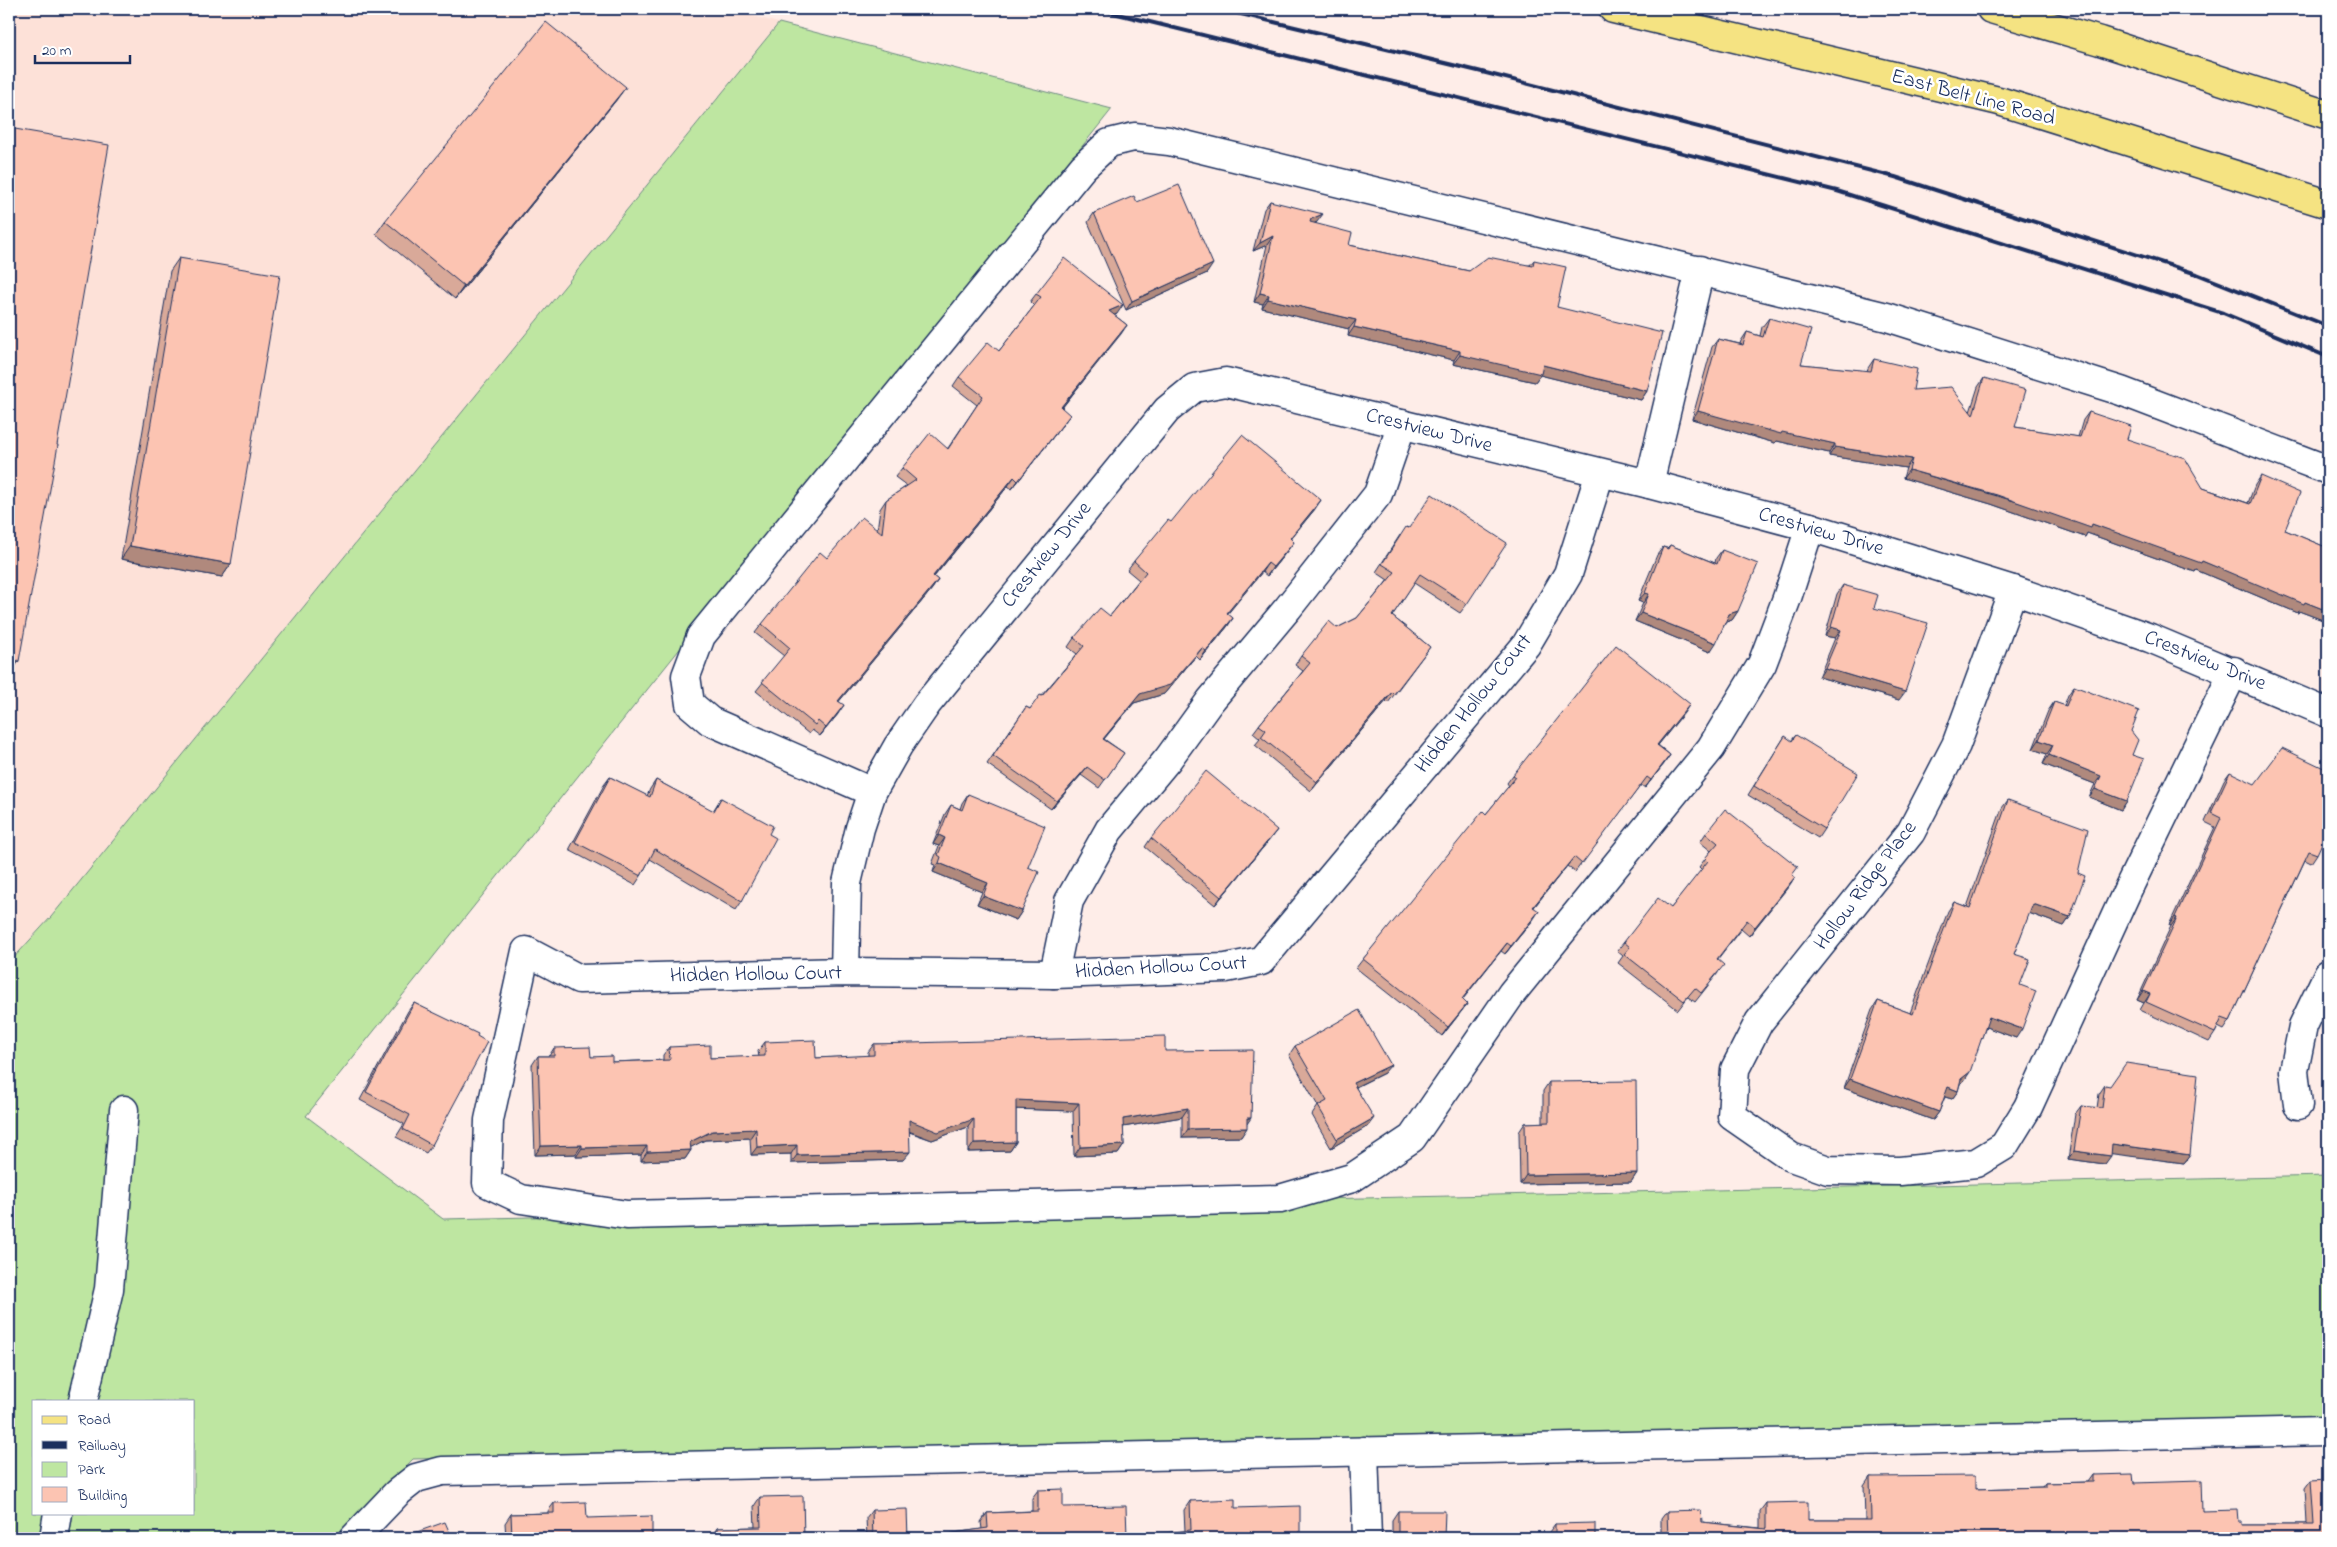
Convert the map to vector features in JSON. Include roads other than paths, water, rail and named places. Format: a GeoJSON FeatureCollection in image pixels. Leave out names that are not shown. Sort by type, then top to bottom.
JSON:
{"type":"FeatureCollection","features":[{"type":"Feature","properties":{"kind":"main road","name":"East Belt Line Road"},"geometry":{"type":"LineString","coordinates":[[1613,9],[1999,102],[2328,204]]}},
{"type":"Feature","properties":{"kind":"main road"},"geometry":{"type":"LineString","coordinates":[[1991,9],[2100,41],[2328,115]]}},
{"type":"Feature","properties":{"kind":"street"},"geometry":{"type":"LineString","coordinates":[[872,792],[710,721],[690,704],[686,676],[701,636],[1083,167],[1109,144],[1134,137],[1169,141],[1887,317],[2121,391],[2328,470]]}},
{"type":"Feature","properties":{"kind":"street"},"geometry":{"type":"LineString","coordinates":[[1648,484],[1700,270]]}},
{"type":"Feature","properties":{"kind":"street","name":"Crestview Drive"},"geometry":{"type":"LineString","coordinates":[[845,972],[847,883],[860,828],[872,792],[898,746],[927,704],[1161,417],[1194,388],[1226,382],[1648,484],[1810,526],[2013,590],[2150,638],[2234,671],[2328,712]]}},
{"type":"Feature","properties":{"kind":"street"},"geometry":{"type":"LineString","coordinates":[[1054,974],[1069,901],[1110,830],[1168,760],[1210,702],[1288,608],[1378,494],[1402,424]]}},
{"type":"Feature","properties":{"kind":"street","name":"Hidden Hollow Court"},"geometry":{"type":"LineString","coordinates":[[1600,473],[1568,574],[1526,645],[1261,961],[1226,968],[1054,974],[845,972],[579,978],[526,950],[489,1120],[487,1183],[521,1199],[627,1215],[1280,1199],[1352,1178],[1412,1138],[1512,993],[1711,748],[1762,664],[1787,598],[1810,526]]}},
{"type":"Feature","properties":{"kind":"street","name":"Hollow Ridge Place"},"geometry":{"type":"LineString","coordinates":[[2013,590],[1956,745],[1911,832],[1759,1022],[1735,1069],[1732,1116],[1791,1157],[1828,1170],[1900,1171],[1976,1163],[2004,1146],[2028,1107],[2128,889],[2234,671]]}},
{"type":"Feature","properties":{"kind":"street"},"geometry":{"type":"LineString","coordinates":[[2298,1105],[2294,1072],[2304,1026],[2328,974]]}},
{"type":"Feature","properties":{"kind":"street"},"geometry":{"type":"LineString","coordinates":[[83,1400],[109,1288],[124,1110]]}},
{"type":"Feature","properties":{"kind":"street"},"geometry":{"type":"LineString","coordinates":[[354,1538],[397,1493],[416,1478],[442,1471],[2328,1431]]}},
{"type":"Feature","properties":{"kind":"street"},"geometry":{"type":"LineString","coordinates":[[1364,1451],[1367,1538]]}},
{"type":"Feature","properties":{"kind":"street"},"geometry":{"type":"LineString","coordinates":[[54,1538],[58,1514]]}},
{"type":"Feature","properties":{"kind":"railway"},"geometry":{"type":"LineString","coordinates":[[1097,9],[1837,191],[2223,313],[2328,357]]}},
{"type":"Feature","properties":{"kind":"railway"},"geometry":{"type":"LineString","coordinates":[[1220,9],[1478,71],[1895,177],[2197,274],[2328,326]]}}]}
